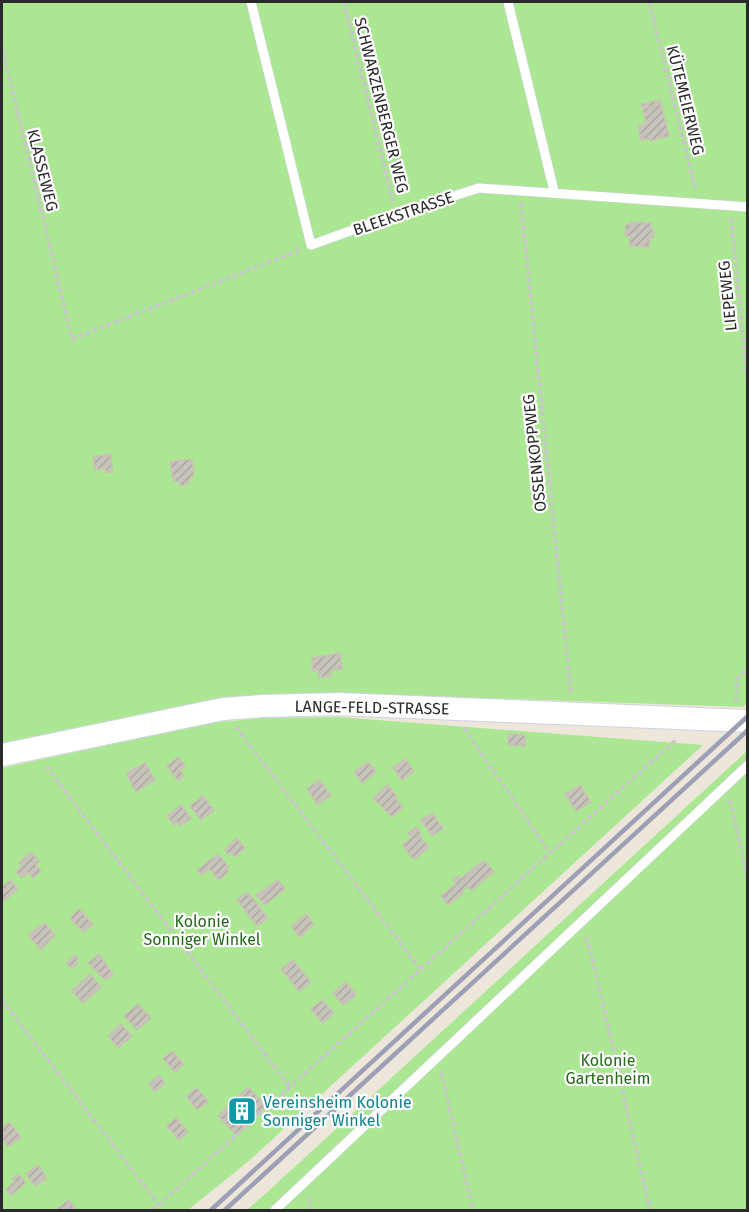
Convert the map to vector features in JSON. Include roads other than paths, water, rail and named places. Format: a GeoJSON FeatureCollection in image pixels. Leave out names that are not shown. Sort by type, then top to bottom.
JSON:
{"type":"FeatureCollection","features":[{"type":"Feature","properties":{"kind":"street","name":"LANGE-FELD-STRASSE"},"geometry":{"type":"LineString","coordinates":[[2,755],[223,709],[262,706],[338,704],[747,721]]}},
{"type":"Feature","properties":{"kind":"lane","name":"BLEEKSTRASSE"},"geometry":{"type":"LineString","coordinates":[[251,2],[311,245],[479,188],[554,191],[747,207]]}},
{"type":"Feature","properties":{"kind":"lane"},"geometry":{"type":"LineString","coordinates":[[507,2],[554,191]]}},
{"type":"Feature","properties":{"kind":"lane"},"geometry":{"type":"LineString","coordinates":[[274,1210],[747,765]]}},
{"type":"Feature","properties":{"kind":"railway"},"geometry":{"type":"LineString","coordinates":[[211,1210],[748,716]]}},
{"type":"Feature","properties":{"kind":"railway"},"geometry":{"type":"LineString","coordinates":[[225,1210],[748,730]]}},
{"type":"Feature","properties":{"kind":"place","name":"Vereinsheim Kolonie Sonniger Winkel"},"geometry":{"type":"Point","coordinates":[242,1111]}},
{"type":"Feature","properties":{"kind":"park label","name":"Kolonie Sonniger Winkel"},"geometry":{"type":"Point","coordinates":[202,930]}},
{"type":"Feature","properties":{"kind":"park label","name":"Kolonie Gartenheim"},"geometry":{"type":"Point","coordinates":[608,1069]}}]}
